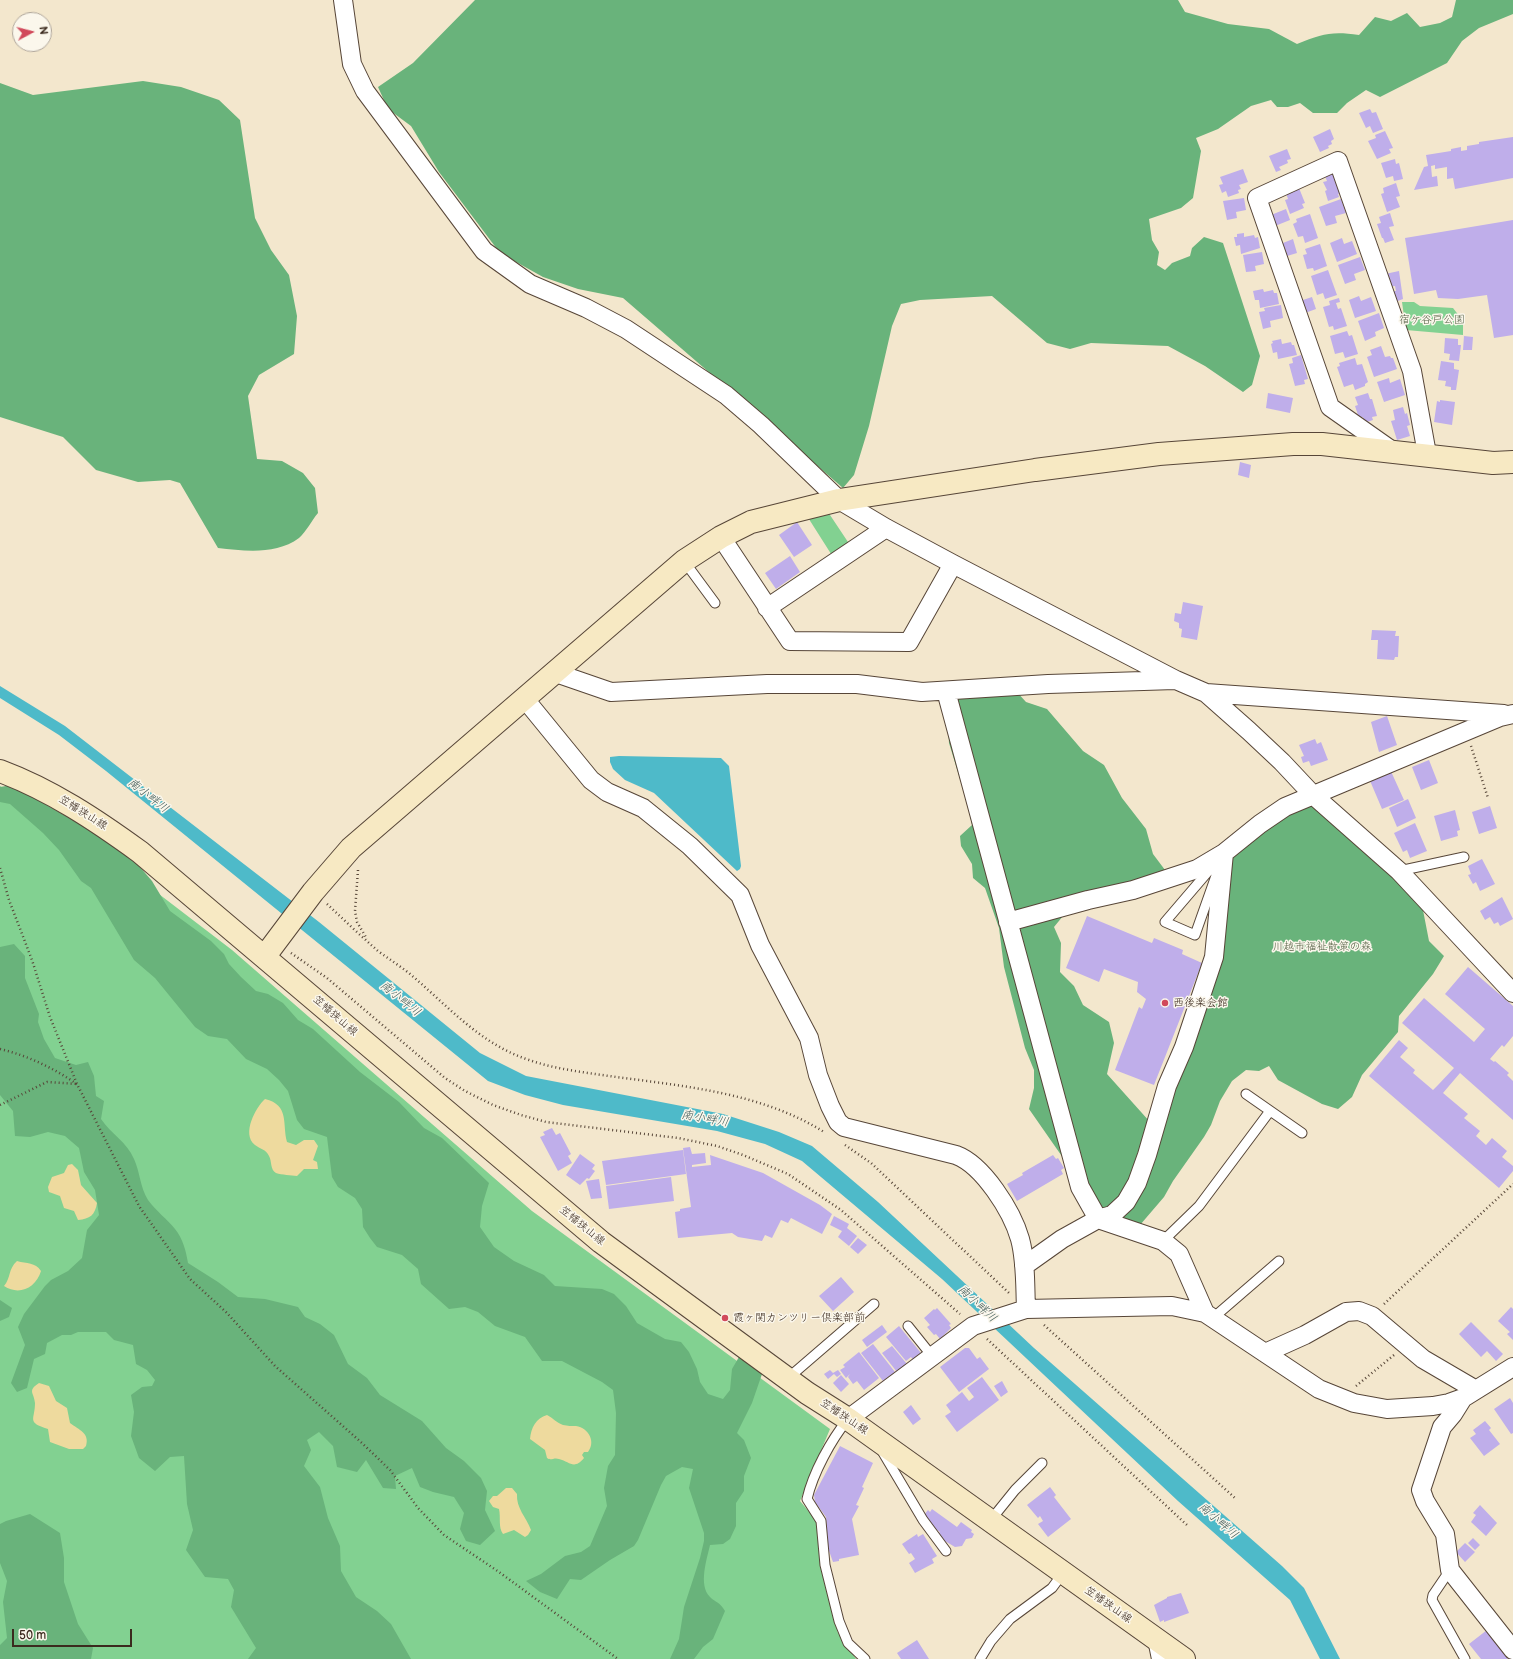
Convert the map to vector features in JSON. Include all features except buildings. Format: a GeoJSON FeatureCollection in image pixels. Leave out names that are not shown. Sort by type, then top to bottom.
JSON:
{"type":"FeatureCollection","features":[{"type":"Feature","properties":{"kind":"main road"},"geometry":{"type":"LineString","coordinates":[[265,956],[311,895],[351,848],[553,672],[684,561],[721,537],[751,522],[839,500],[1034,470],[1167,454],[1293,444],[1322,444],[1427,454],[1493,463],[1513,462]]}},
{"type":"Feature","properties":{"kind":"main road","name":"笠幡狭山線"},"geometry":{"type":"LineString","coordinates":[[0,771],[44,789],[110,830],[140,852],[265,956],[601,1242],[787,1379],[848,1419],[1063,1573],[1159,1649],[1184,1659]]}},
{"type":"Feature","properties":{"kind":"street"},"geometry":{"type":"LineString","coordinates":[[343,0],[352,64],[365,91],[484,251],[530,284],[586,308],[626,329],[726,395],[761,425],[839,500],[886,528],[953,564],[1176,680],[1206,693],[1282,762],[1313,795],[1399,871],[1513,993]]}},
{"type":"Feature","properties":{"kind":"street"},"geometry":{"type":"LineString","coordinates":[[1394,452],[1330,407],[1257,198],[1338,161],[1412,371],[1427,454]]}},
{"type":"Feature","properties":{"kind":"street"},"geometry":{"type":"LineString","coordinates":[[767,608],[886,528]]}},
{"type":"Feature","properties":{"kind":"street"},"geometry":{"type":"LineString","coordinates":[[721,537],[790,641],[910,642],[953,564]]}},
{"type":"Feature","properties":{"kind":"street"},"geometry":{"type":"LineString","coordinates":[[553,672],[610,692],[767,684],[857,684],[922,692],[1048,684],[1176,680]]}},
{"type":"Feature","properties":{"kind":"street"},"geometry":{"type":"LineString","coordinates":[[946,691],[1080,1187],[1098,1218],[1163,1241],[1179,1254],[1209,1315]]}},
{"type":"Feature","properties":{"kind":"street"},"geometry":{"type":"LineString","coordinates":[[1206,693],[1512,714]]}},
{"type":"Feature","properties":{"kind":"street"},"geometry":{"type":"LineString","coordinates":[[524,698],[591,780],[607,792],[643,808],[690,846],[740,895],[760,945],[809,1038],[818,1075],[838,1122],[844,1127],[956,1154],[966,1158],[1000,1196],[1020,1238],[1024,1266],[1026,1310]]}},
{"type":"Feature","properties":{"kind":"street"},"geometry":{"type":"LineString","coordinates":[[1008,922],[1088,900],[1133,890],[1197,869],[1224,853],[1260,824],[1285,807],[1466,731],[1512,714]]}},
{"type":"Feature","properties":{"kind":"street"},"geometry":{"type":"LineString","coordinates":[[1024,1266],[1062,1239],[1098,1218],[1112,1215],[1126,1202],[1137,1183],[1147,1155],[1167,1086],[1184,1047],[1214,956],[1224,853]]}},
{"type":"Feature","properties":{"kind":"street"},"geometry":{"type":"LineString","coordinates":[[848,1419],[973,1325],[1026,1310],[1172,1306],[1209,1315],[1319,1389],[1354,1403],[1388,1409],[1433,1406],[1469,1394],[1513,1367]]}},
{"type":"Feature","properties":{"kind":"street"},"geometry":{"type":"LineString","coordinates":[[1265,1353],[1305,1335],[1346,1312],[1359,1311],[1372,1316],[1469,1394]]}},
{"type":"Feature","properties":{"kind":"street"},"geometry":{"type":"LineString","coordinates":[[1469,1394],[1442,1427],[1421,1490],[1425,1501],[1445,1534],[1450,1570],[1513,1650]]}},
{"type":"Feature","properties":{"kind":"lane"},"geometry":{"type":"LineString","coordinates":[[684,561],[715,604]]}},
{"type":"Feature","properties":{"kind":"lane"},"geometry":{"type":"LineString","coordinates":[[1224,853],[1195,935],[1165,922],[1185,899],[1224,853]]}},
{"type":"Feature","properties":{"kind":"lane"},"geometry":{"type":"LineString","coordinates":[[1399,871],[1464,857]]}},
{"type":"Feature","properties":{"kind":"lane"},"geometry":{"type":"LineString","coordinates":[[1246,1094],[1302,1133]]}},
{"type":"Feature","properties":{"kind":"lane"},"geometry":{"type":"LineString","coordinates":[[1163,1241],[1199,1206],[1270,1111]]}},
{"type":"Feature","properties":{"kind":"lane"},"geometry":{"type":"LineString","coordinates":[[1209,1315],[1280,1261]]}},
{"type":"Feature","properties":{"kind":"lane"},"geometry":{"type":"LineString","coordinates":[[787,1379],[874,1304]]}},
{"type":"Feature","properties":{"kind":"lane"},"geometry":{"type":"LineString","coordinates":[[908,1326],[932,1356]]}},
{"type":"Feature","properties":{"kind":"lane"},"geometry":{"type":"LineString","coordinates":[[848,1419],[837,1432],[810,1488],[807,1499],[821,1521],[825,1565],[839,1621],[848,1643],[865,1659]]}},
{"type":"Feature","properties":{"kind":"lane"},"geometry":{"type":"LineString","coordinates":[[875,1438],[922,1520],[946,1550]]}},
{"type":"Feature","properties":{"kind":"lane"},"geometry":{"type":"LineString","coordinates":[[990,1522],[1015,1490],[1042,1463]]}},
{"type":"Feature","properties":{"kind":"lane"},"geometry":{"type":"LineString","coordinates":[[1450,1570],[1433,1594],[1432,1600],[1465,1659]]}},
{"type":"Feature","properties":{"kind":"lane"},"geometry":{"type":"LineString","coordinates":[[980,1659],[991,1641],[1010,1620],[1052,1588],[1063,1573]]}},
{"type":"Feature","properties":{"kind":"path"},"geometry":{"type":"LineString","coordinates":[[1466,731],[1488,798]]}},
{"type":"Feature","properties":{"kind":"path"},"geometry":{"type":"LineString","coordinates":[[351,848],[357,864],[358,877],[355,898],[357,922],[369,941]]}},
{"type":"Feature","properties":{"kind":"path"},"geometry":{"type":"LineString","coordinates":[[0,868],[9,900],[32,960],[50,1017],[78,1084],[139,1206],[190,1280],[226,1312],[275,1366],[351,1432],[390,1470],[418,1508],[444,1535],[499,1572],[618,1659]]}},
{"type":"Feature","properties":{"kind":"path"},"geometry":{"type":"LineString","coordinates":[[311,895],[369,941],[378,950],[410,974],[476,1033],[498,1047],[528,1060],[558,1068],[702,1089],[737,1097],[806,1121],[825,1132]]}},
{"type":"Feature","properties":{"kind":"path"},"geometry":{"type":"LineString","coordinates":[[265,956],[291,953],[327,978],[445,1078],[465,1092],[493,1105],[546,1122],[678,1138],[717,1146],[788,1174],[841,1210],[973,1325],[1188,1526]]}},
{"type":"Feature","properties":{"kind":"path"},"geometry":{"type":"LineString","coordinates":[[0,1049],[20,1054],[55,1069],[78,1084]]}},
{"type":"Feature","properties":{"kind":"path"},"geometry":{"type":"LineString","coordinates":[[0,1105],[47,1082],[78,1084]]}},
{"type":"Feature","properties":{"kind":"path"},"geometry":{"type":"LineString","coordinates":[[843,1144],[871,1163],[1026,1310],[1235,1498]]}},
{"type":"Feature","properties":{"kind":"path"},"geometry":{"type":"LineString","coordinates":[[1372,1316],[1513,1184]]}},
{"type":"Feature","properties":{"kind":"path"},"geometry":{"type":"LineString","coordinates":[[1341,1398],[1407,1345]]}},
{"type":"Feature","properties":{"kind":"green space"},"geometry":{"type":"Polygon","coordinates":[[[475,0],[1178,0],[1185,12],[1228,24],[1269,29],[1297,44],[1327,34],[1341,33],[1359,35],[1375,17],[1391,21],[1407,13],[1420,27],[1440,23],[1452,17],[1456,0],[1513,0],[1513,14],[1479,28],[1462,41],[1447,63],[1380,97],[1366,90],[1347,103],[1337,113],[1313,113],[1300,103],[1288,107],[1277,107],[1271,100],[1251,106],[1218,129],[1196,138],[1201,151],[1193,198],[1181,208],[1149,219],[1152,240],[1159,252],[1157,265],[1165,270],[1172,263],[1190,256],[1192,248],[1204,237],[1223,243],[1260,356],[1252,385],[1243,392],[1205,366],[1168,346],[1091,343],[1070,349],[1047,343],[992,296],[920,300],[901,304],[892,326],[869,426],[854,475],[843,488],[623,298],[578,289],[543,277],[500,253],[439,172],[411,126],[388,109],[378,87],[413,63],[475,0]]]}},
{"type":"Feature","properties":{"kind":"green space"},"geometry":{"type":"Polygon","coordinates":[[[143,81],[181,87],[219,100],[240,120],[255,218],[271,250],[289,275],[297,316],[294,354],[259,375],[248,396],[257,459],[282,461],[303,473],[315,488],[318,513],[299,538],[280,547],[249,551],[218,548],[180,483],[170,480],[138,482],[96,470],[63,437],[0,417],[0,83],[33,95],[143,81]]]}},
{"type":"Feature","properties":{"kind":"green space","name":"宿ケ谷戸公園"},"geometry":{"type":"Polygon","coordinates":[[[1402,302],[1414,302],[1420,306],[1453,308],[1463,321],[1463,335],[1406,330],[1402,302]]]}},
{"type":"Feature","properties":{"kind":"green space"},"geometry":{"type":"Polygon","coordinates":[[[828,512],[850,545],[833,557],[807,516],[828,512]]]}},
{"type":"Feature","properties":{"kind":"green space","name":"川越市福祉散策の森"},"geometry":{"type":"Polygon","coordinates":[[[964,681],[1016,691],[1026,702],[1047,709],[1083,751],[1104,765],[1122,798],[1146,829],[1153,854],[1165,870],[1162,886],[1063,916],[1054,927],[1061,943],[1060,972],[1074,986],[1083,1005],[1109,1022],[1114,1043],[1107,1074],[1150,1122],[1169,1103],[1232,858],[1243,846],[1302,806],[1322,806],[1422,905],[1429,941],[1444,956],[1433,974],[1399,1016],[1398,1032],[1362,1075],[1352,1097],[1338,1109],[1322,1104],[1278,1080],[1269,1066],[1259,1071],[1246,1070],[1232,1081],[1220,1101],[1211,1125],[1204,1137],[1173,1181],[1164,1197],[1140,1225],[1100,1211],[1029,1109],[1034,1088],[1034,1070],[1025,1048],[1004,967],[999,928],[985,888],[973,878],[972,864],[961,846],[960,836],[972,825],[967,802],[949,743],[947,710],[964,681]]]}},
{"type":"Feature","properties":{"kind":"green space"},"geometry":{"type":"Polygon","coordinates":[[[12,785],[95,833],[134,860],[152,881],[170,911],[211,941],[224,954],[229,964],[256,991],[268,994],[283,1003],[298,1020],[313,1029],[360,1072],[399,1102],[424,1128],[442,1138],[489,1183],[482,1206],[480,1227],[494,1247],[514,1261],[544,1275],[555,1286],[602,1289],[614,1294],[626,1306],[637,1323],[665,1339],[681,1342],[689,1352],[697,1369],[700,1382],[708,1394],[723,1399],[730,1390],[732,1369],[739,1357],[747,1361],[762,1374],[752,1403],[737,1433],[744,1440],[751,1458],[744,1476],[744,1491],[736,1503],[736,1526],[730,1539],[723,1544],[710,1545],[704,1572],[706,1592],[725,1611],[713,1639],[703,1647],[694,1659],[670,1659],[679,1639],[684,1607],[704,1541],[704,1533],[689,1488],[693,1469],[682,1467],[666,1476],[634,1546],[581,1580],[570,1579],[557,1599],[540,1592],[526,1581],[541,1574],[565,1556],[581,1552],[590,1546],[607,1506],[604,1488],[608,1466],[615,1455],[616,1413],[613,1390],[602,1382],[562,1361],[542,1361],[525,1337],[495,1326],[478,1312],[465,1307],[449,1309],[421,1284],[418,1269],[402,1255],[377,1247],[363,1227],[362,1209],[355,1198],[338,1187],[332,1177],[327,1137],[304,1129],[297,1120],[288,1091],[279,1080],[267,1069],[246,1059],[227,1039],[208,1036],[195,1027],[155,978],[134,960],[91,888],[81,881],[59,850],[43,833],[10,804],[0,802],[0,787],[12,785]]]}},
{"type":"Feature","properties":{"kind":"green space"},"geometry":{"type":"Polygon","coordinates":[[[0,786],[121,865],[232,950],[532,1211],[830,1429],[800,1501],[816,1520],[821,1568],[838,1633],[856,1659],[0,1659],[0,786]]]}},
{"type":"Feature","properties":{"kind":"green space"},"geometry":{"type":"Polygon","coordinates":[[[14,944],[25,956],[25,978],[39,1014],[38,1022],[44,1039],[55,1058],[76,1065],[88,1062],[94,1076],[96,1096],[104,1101],[101,1119],[131,1153],[136,1164],[145,1195],[151,1204],[178,1233],[184,1245],[188,1263],[238,1297],[265,1299],[298,1307],[305,1317],[320,1324],[334,1335],[348,1364],[367,1378],[380,1395],[422,1421],[446,1448],[464,1461],[481,1478],[487,1491],[485,1510],[495,1531],[480,1545],[466,1541],[460,1529],[464,1513],[454,1497],[420,1487],[412,1468],[395,1476],[396,1489],[383,1488],[366,1460],[357,1472],[337,1467],[333,1446],[319,1432],[307,1440],[311,1450],[304,1466],[320,1487],[328,1518],[340,1546],[341,1571],[356,1597],[377,1611],[391,1624],[411,1659],[248,1659],[256,1648],[231,1607],[234,1590],[228,1579],[205,1577],[186,1550],[193,1530],[187,1504],[184,1456],[170,1457],[155,1471],[139,1458],[131,1436],[134,1412],[131,1395],[142,1387],[152,1386],[155,1380],[147,1370],[136,1364],[133,1345],[114,1340],[106,1332],[78,1332],[71,1335],[62,1335],[47,1343],[45,1354],[34,1359],[27,1388],[17,1392],[11,1383],[25,1345],[18,1327],[24,1314],[51,1280],[68,1271],[82,1258],[87,1230],[99,1215],[95,1190],[84,1172],[79,1148],[65,1136],[48,1132],[30,1137],[15,1136],[13,1111],[0,1095],[0,947],[14,944]]]}},
{"type":"Feature","properties":{"kind":"green space"},"geometry":{"type":"Polygon","coordinates":[[[0,1300],[12,1308],[9,1317],[0,1321],[0,1300]]]}},
{"type":"Feature","properties":{"kind":"green space"},"geometry":{"type":"Polygon","coordinates":[[[30,1514],[60,1533],[64,1558],[64,1582],[78,1624],[93,1648],[91,1659],[0,1659],[0,1645],[7,1638],[3,1602],[7,1581],[0,1563],[0,1524],[30,1514]]]}},
{"type":"Feature","properties":{"kind":"sand"},"geometry":{"type":"Polygon","coordinates":[[[265,1099],[273,1102],[282,1110],[287,1142],[296,1145],[304,1140],[314,1140],[318,1146],[313,1160],[317,1162],[318,1169],[304,1169],[297,1176],[274,1172],[268,1154],[265,1150],[255,1145],[249,1134],[251,1121],[254,1114],[265,1099]]]}},
{"type":"Feature","properties":{"kind":"sand"},"geometry":{"type":"Polygon","coordinates":[[[72,1164],[78,1170],[81,1185],[97,1203],[95,1211],[91,1216],[78,1220],[74,1211],[64,1208],[60,1196],[49,1192],[48,1187],[52,1177],[64,1173],[68,1165],[72,1164]]]}},
{"type":"Feature","properties":{"kind":"sand"},"geometry":{"type":"Polygon","coordinates":[[[17,1261],[36,1266],[41,1271],[35,1282],[26,1289],[15,1290],[4,1286],[8,1280],[12,1267],[17,1261]]]}},
{"type":"Feature","properties":{"kind":"sand"},"geometry":{"type":"Polygon","coordinates":[[[39,1383],[49,1386],[56,1401],[67,1408],[70,1423],[85,1435],[87,1442],[83,1449],[69,1449],[50,1442],[48,1429],[41,1427],[34,1422],[33,1417],[35,1403],[32,1390],[39,1383]]]}},
{"type":"Feature","properties":{"kind":"sand"},"geometry":{"type":"Polygon","coordinates":[[[547,1415],[561,1424],[581,1427],[588,1432],[591,1444],[588,1452],[584,1452],[582,1455],[584,1458],[581,1462],[572,1464],[563,1460],[548,1459],[545,1450],[530,1439],[537,1421],[543,1416],[547,1415]]]}},
{"type":"Feature","properties":{"kind":"sand"},"geometry":{"type":"Polygon","coordinates":[[[506,1488],[512,1488],[517,1494],[518,1504],[531,1530],[525,1537],[514,1530],[503,1534],[501,1531],[499,1509],[493,1507],[489,1501],[493,1496],[497,1496],[506,1488]]]}},
{"type":"Feature","properties":{"kind":"water","name":"南小畔川"},"geometry":{"type":"Polygon","coordinates":[[[0,686],[65,726],[319,922],[480,1053],[526,1076],[723,1114],[779,1132],[812,1146],[878,1202],[1034,1348],[1282,1566],[1304,1588],[1340,1659],[1320,1659],[1290,1600],[1178,1501],[942,1279],[802,1161],[765,1144],[717,1131],[563,1105],[525,1095],[488,1081],[106,771],[59,735],[0,698],[0,686]]]}},
{"type":"Feature","properties":{"kind":"water"},"geometry":{"type":"Polygon","coordinates":[[[610,757],[721,758],[729,766],[741,866],[740,869],[737,871],[654,793],[625,780],[613,769],[610,762],[610,757]]]}},
{"type":"Feature","properties":{"kind":"place","name":"西後楽会館"},"geometry":{"type":"Point","coordinates":[1165,1003]}},
{"type":"Feature","properties":{"kind":"place","name":"霞ヶ関カンツリー倶楽部前"},"geometry":{"type":"Point","coordinates":[725,1318]}}]}
